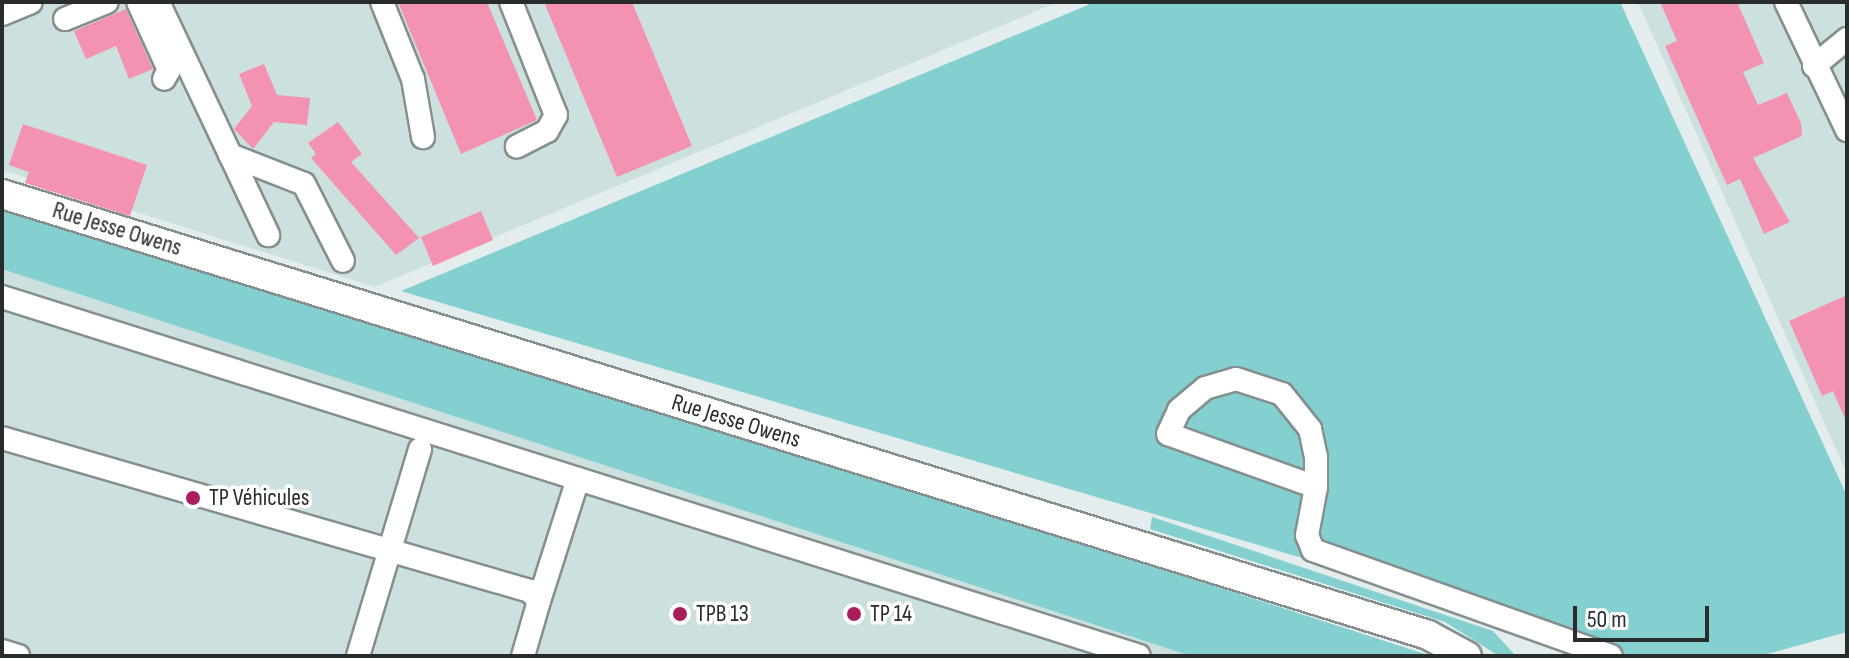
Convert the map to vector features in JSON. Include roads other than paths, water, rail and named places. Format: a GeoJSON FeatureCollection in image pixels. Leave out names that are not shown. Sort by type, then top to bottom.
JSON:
{"type":"FeatureCollection","features":[{"type":"Feature","properties":{"kind":"main road","name":"Rue Jesse Owens"},"geometry":{"type":"LineString","coordinates":[[2,194],[1428,635],[1467,656]]}},
{"type":"Feature","properties":{"kind":"lane"},"geometry":{"type":"LineString","coordinates":[[2,14],[31,2]]}},
{"type":"Feature","properties":{"kind":"lane"},"geometry":{"type":"LineString","coordinates":[[71,12],[107,2]]}},
{"type":"Feature","properties":{"kind":"lane"},"geometry":{"type":"LineString","coordinates":[[138,2],[169,70],[164,79]]}},
{"type":"Feature","properties":{"kind":"lane"},"geometry":{"type":"LineString","coordinates":[[158,2],[268,235]]}},
{"type":"Feature","properties":{"kind":"lane"},"geometry":{"type":"LineString","coordinates":[[382,2],[413,79],[423,137]]}},
{"type":"Feature","properties":{"kind":"lane"},"geometry":{"type":"LineString","coordinates":[[511,2],[556,115],[547,131],[517,146]]}},
{"type":"Feature","properties":{"kind":"lane"},"geometry":{"type":"LineString","coordinates":[[1786,2],[1847,130]]}},
{"type":"Feature","properties":{"kind":"lane"},"geometry":{"type":"LineString","coordinates":[[1814,66],[1847,39]]}},
{"type":"Feature","properties":{"kind":"lane"},"geometry":{"type":"LineString","coordinates":[[230,155],[304,184],[343,261]]}},
{"type":"Feature","properties":{"kind":"lane"},"geometry":{"type":"LineString","coordinates":[[2,297],[1139,656]]}},
{"type":"Feature","properties":{"kind":"lane"},"geometry":{"type":"LineString","coordinates":[[1316,487],[1168,434],[1179,410],[1205,388],[1236,379],[1263,384],[1282,394],[1310,429],[1316,487],[1307,535],[1329,560],[1611,656]]}},
{"type":"Feature","properties":{"kind":"lane"},"geometry":{"type":"LineString","coordinates":[[2,438],[530,591],[539,601]]}},
{"type":"Feature","properties":{"kind":"lane"},"geometry":{"type":"LineString","coordinates":[[358,656],[420,449]]}},
{"type":"Feature","properties":{"kind":"lane"},"geometry":{"type":"LineString","coordinates":[[523,656],[578,479]]}},
{"type":"Feature","properties":{"kind":"lane"},"geometry":{"type":"LineString","coordinates":[[2,651],[18,656]]}},
{"type":"Feature","properties":{"kind":"place","name":"TP Véhicules"},"geometry":{"type":"Point","coordinates":[193,498]}},
{"type":"Feature","properties":{"kind":"place","name":"TPB 13"},"geometry":{"type":"Point","coordinates":[680,614]}},
{"type":"Feature","properties":{"kind":"place","name":"TP 14"},"geometry":{"type":"Point","coordinates":[854,614]}}]}
